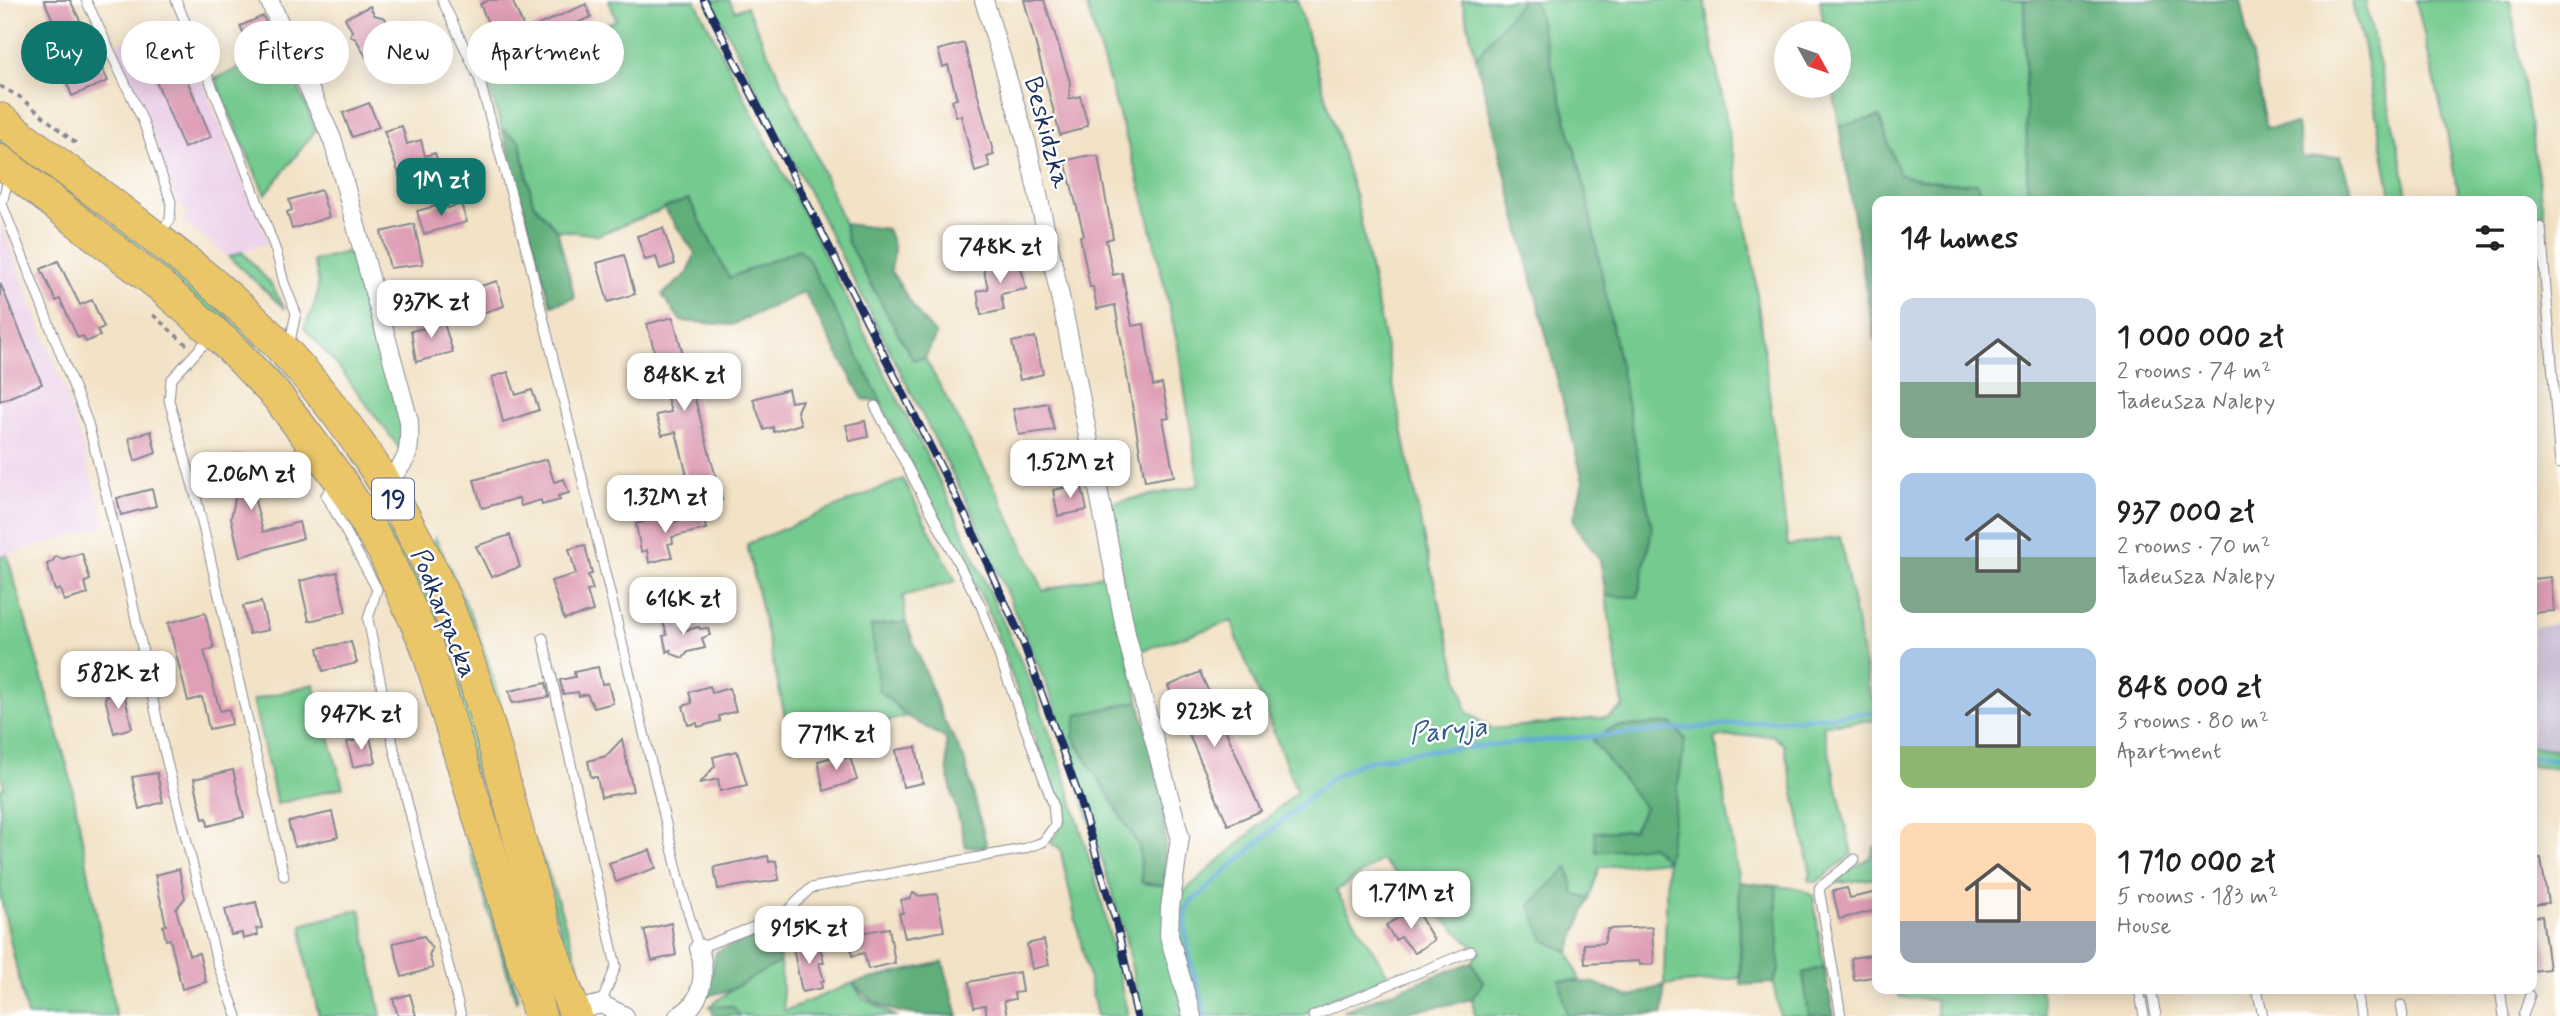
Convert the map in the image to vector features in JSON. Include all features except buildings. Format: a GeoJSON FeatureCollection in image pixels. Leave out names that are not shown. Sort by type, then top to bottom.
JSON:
{"type":"FeatureCollection","features":[{"type":"Feature","properties":{"kind":"highway","name":"Podkarpacka"},"geometry":{"type":"LineString","coordinates":[[0,119],[228,297],[286,354],[347,430],[384,483],[417,541],[464,649],[549,941],[563,1011]]}},
{"type":"Feature","properties":{"kind":"highway","name":"Podkarpacka"},"geometry":{"type":"LineString","coordinates":[[5,166],[158,284],[205,342],[283,403],[340,480],[384,552],[426,644],[563,1011]]}},
{"type":"Feature","properties":{"kind":"highway"},"geometry":{"type":"LineString","coordinates":[[283,403],[284,388],[293,387],[321,419],[347,430]]}},
{"type":"Feature","properties":{"kind":"street"},"geometry":{"type":"LineString","coordinates":[[269,0],[333,141],[409,421],[410,453],[398,472],[384,483]]}},
{"type":"Feature","properties":{"kind":"street","name":"Beskidzka"},"geometry":{"type":"LineString","coordinates":[[984,0],[1027,144],[1068,333],[1127,638],[1180,837],[1169,936],[1192,1016]]}},
{"type":"Feature","properties":{"kind":"street"},"geometry":{"type":"LineString","coordinates":[[678,1016],[694,1002],[702,984],[704,964],[699,948]]}},
{"type":"Feature","properties":{"kind":"street"},"geometry":{"type":"LineString","coordinates":[[563,1011],[625,1016]]}},
{"type":"Feature","properties":{"kind":"lane"},"geometry":{"type":"LineString","coordinates":[[86,0],[143,121],[171,202],[170,220],[155,238]]}},
{"type":"Feature","properties":{"kind":"lane"},"geometry":{"type":"LineString","coordinates":[[176,0],[239,149],[296,313],[286,354]]}},
{"type":"Feature","properties":{"kind":"lane"},"geometry":{"type":"LineString","coordinates":[[442,0],[479,78],[525,246],[682,889],[699,948],[782,916],[811,888],[1023,849],[1043,842],[1055,825],[1053,804],[981,606],[875,406]]}},
{"type":"Feature","properties":{"kind":"lane"},"geometry":{"type":"LineString","coordinates":[[5,166],[2,204],[88,422],[217,962],[237,1016]]}},
{"type":"Feature","properties":{"kind":"lane"},"geometry":{"type":"LineString","coordinates":[[2541,227],[2560,464]]}},
{"type":"Feature","properties":{"kind":"lane"},"geometry":{"type":"LineString","coordinates":[[205,342],[171,380],[169,400],[200,514],[284,876]]}},
{"type":"Feature","properties":{"kind":"lane"},"geometry":{"type":"LineString","coordinates":[[340,480],[326,495],[377,589],[368,619],[394,750],[461,1016]]}},
{"type":"Feature","properties":{"kind":"lane"},"geometry":{"type":"LineString","coordinates":[[543,638],[616,966],[563,1011]]}},
{"type":"Feature","properties":{"kind":"lane"},"geometry":{"type":"LineString","coordinates":[[1841,1016],[1819,888],[1855,859]]}},
{"type":"Feature","properties":{"kind":"lane"},"geometry":{"type":"LineString","coordinates":[[1313,1016],[1471,951]]}},
{"type":"Feature","properties":{"kind":"lane"},"geometry":{"type":"LineString","coordinates":[[2140,994],[2144,1016]]}},
{"type":"Feature","properties":{"kind":"lane"},"geometry":{"type":"LineString","coordinates":[[2152,994],[2156,1016]]}},
{"type":"Feature","properties":{"kind":"lane"},"geometry":{"type":"LineString","coordinates":[[2258,994],[2263,1016]]}},
{"type":"Feature","properties":{"kind":"lane"},"geometry":{"type":"LineString","coordinates":[[2356,994],[2359,1016]]}},
{"type":"Feature","properties":{"kind":"lane"},"geometry":{"type":"LineString","coordinates":[[2501,994],[2504,1016]]}},
{"type":"Feature","properties":{"kind":"lane"},"geometry":{"type":"LineString","coordinates":[[2523,1016],[2530,995]]}},
{"type":"Feature","properties":{"kind":"lane"},"geometry":{"type":"LineString","coordinates":[[2400,1005],[2403,1016]]}},
{"type":"Feature","properties":{"kind":"path"},"geometry":{"type":"LineString","coordinates":[[147,309],[205,342]]}},
{"type":"Feature","properties":{"kind":"shaded area"},"geometry":{"type":"Polygon","coordinates":[[[121,43],[121,56],[116,45],[121,43]]]}},
{"type":"Feature","properties":{"kind":"shaded area"},"geometry":{"type":"Polygon","coordinates":[[[133,84],[204,84],[268,242],[229,257],[182,220],[188,214],[175,197],[133,84]]]}},
{"type":"Feature","properties":{"kind":"shaded area"},"geometry":{"type":"Polygon","coordinates":[[[0,222],[64,387],[106,526],[0,556],[0,222]]]}},
{"type":"Feature","properties":{"kind":"shaded area"},"geometry":{"type":"Polygon","coordinates":[[[2560,623],[2560,750],[2537,747],[2537,627],[2560,623]]]}},
{"type":"Feature","properties":{"kind":"green space"},"geometry":{"type":"Polygon","coordinates":[[[609,0],[695,0],[945,492],[1035,693],[1064,773],[1101,899],[1128,1016],[1097,1016],[1060,848],[1050,843],[1061,826],[1053,788],[986,605],[939,520],[807,257],[798,250],[729,278],[689,199],[598,235],[557,230],[533,203],[520,141],[502,129],[488,84],[624,84],[624,21],[614,21],[616,20],[609,0]]]}},
{"type":"Feature","properties":{"kind":"green space"},"geometry":{"type":"Polygon","coordinates":[[[711,0],[729,0],[735,11],[746,6],[812,145],[844,224],[848,243],[913,360],[925,358],[997,492],[1044,591],[1108,573],[1139,701],[1112,708],[1073,737],[1139,846],[1142,883],[1166,886],[1187,1016],[1142,1016],[1124,931],[1052,698],[971,510],[711,0]]]}},
{"type":"Feature","properties":{"kind":"green space"},"geometry":{"type":"Polygon","coordinates":[[[1085,0],[1297,0],[1357,202],[1425,545],[1467,712],[1492,729],[1609,717],[1623,707],[1606,596],[1638,596],[1652,529],[1584,184],[1534,0],[1704,0],[1753,263],[1788,546],[1840,537],[1872,698],[1872,721],[1823,725],[1852,854],[1817,882],[1808,880],[1811,874],[1784,745],[1772,735],[1715,737],[1739,882],[1740,978],[1664,985],[1667,861],[1600,867],[1589,899],[1574,894],[1567,868],[1544,940],[1569,952],[1580,981],[1561,980],[1567,1016],[1475,1016],[1472,999],[1482,982],[1472,962],[1479,952],[1381,860],[1336,891],[1390,978],[1331,998],[1302,1016],[1199,1016],[1177,934],[1178,897],[1297,792],[1232,621],[1137,652],[1107,504],[1199,485],[1178,346],[1145,202],[1085,0]],[[1671,723],[1614,727],[1593,741],[1645,808],[1633,830],[1667,860],[1685,738],[1671,723]]]}},
{"type":"Feature","properties":{"kind":"green space"},"geometry":{"type":"Polygon","coordinates":[[[1462,0],[1522,0],[1476,58],[1462,0]]]}},
{"type":"Feature","properties":{"kind":"green space"},"geometry":{"type":"Polygon","coordinates":[[[1522,0],[1534,0],[1584,184],[1652,529],[1638,597],[1606,596],[1600,560],[1573,522],[1583,481],[1476,58],[1522,0]]]}},
{"type":"Feature","properties":{"kind":"green space"},"geometry":{"type":"Polygon","coordinates":[[[1820,0],[2024,0],[2028,196],[1980,196],[1977,183],[1944,183],[1899,175],[1879,117],[1839,126],[1835,98],[1852,98],[1852,21],[1823,21],[1820,0]]]}},
{"type":"Feature","properties":{"kind":"green space"},"geometry":{"type":"Polygon","coordinates":[[[2024,0],[2240,0],[2267,128],[2297,124],[2302,158],[2340,156],[2353,196],[2028,196],[2024,0]]]}},
{"type":"Feature","properties":{"kind":"green space"},"geometry":{"type":"Polygon","coordinates":[[[2351,0],[2365,0],[2404,173],[2406,196],[2391,196],[2363,44],[2351,0]]]}},
{"type":"Feature","properties":{"kind":"green space"},"geometry":{"type":"Polygon","coordinates":[[[2416,0],[2510,0],[2545,222],[2537,223],[2537,196],[2458,196],[2447,133],[2416,0]]]}},
{"type":"Feature","properties":{"kind":"green space"},"geometry":{"type":"Polygon","coordinates":[[[234,70],[234,84],[297,84],[316,130],[265,195],[217,84],[220,84],[220,77],[234,70]]]}},
{"type":"Feature","properties":{"kind":"green space"},"geometry":{"type":"Polygon","coordinates":[[[1879,117],[1900,175],[1944,183],[1977,183],[1980,196],[1872,196],[1872,324],[1839,126],[1879,117]]]}},
{"type":"Feature","properties":{"kind":"green space"},"geometry":{"type":"Polygon","coordinates":[[[502,129],[520,141],[533,203],[557,230],[575,298],[551,305],[502,129]]]}},
{"type":"Feature","properties":{"kind":"green space"},"geometry":{"type":"Polygon","coordinates":[[[0,132],[99,209],[92,219],[0,148],[0,132]]]}},
{"type":"Feature","properties":{"kind":"green space"},"geometry":{"type":"Polygon","coordinates":[[[689,199],[729,278],[799,249],[807,257],[882,403],[863,399],[804,292],[732,325],[681,321],[662,295],[688,273],[695,253],[664,208],[689,199]]]}},
{"type":"Feature","properties":{"kind":"green space"},"geometry":{"type":"Polygon","coordinates":[[[117,222],[189,278],[289,377],[276,380],[109,232],[117,222]]]}},
{"type":"Feature","properties":{"kind":"green space"},"geometry":{"type":"Polygon","coordinates":[[[844,224],[887,229],[894,248],[891,271],[918,314],[936,335],[925,358],[913,360],[848,243],[844,224]]]}},
{"type":"Feature","properties":{"kind":"green space"},"geometry":{"type":"Polygon","coordinates":[[[354,250],[400,419],[404,442],[400,449],[337,365],[304,328],[315,303],[318,287],[313,261],[354,250]]]}},
{"type":"Feature","properties":{"kind":"green space"},"geometry":{"type":"Polygon","coordinates":[[[242,252],[271,284],[285,309],[229,257],[242,252]]]}},
{"type":"Feature","properties":{"kind":"green space"},"geometry":{"type":"Polygon","coordinates":[[[306,409],[352,472],[434,606],[493,781],[480,784],[306,409]]]}},
{"type":"Feature","properties":{"kind":"green space"},"geometry":{"type":"Polygon","coordinates":[[[903,479],[956,581],[903,596],[906,622],[872,626],[879,690],[907,716],[792,748],[747,544],[903,479]]]}},
{"type":"Feature","properties":{"kind":"green space"},"geometry":{"type":"Polygon","coordinates":[[[435,537],[487,657],[504,732],[431,546],[435,537]]]}},
{"type":"Feature","properties":{"kind":"green space"},"geometry":{"type":"Polygon","coordinates":[[[7,555],[70,776],[116,1016],[27,1016],[0,894],[0,790],[4,787],[0,772],[0,556],[7,555]]]}},
{"type":"Feature","properties":{"kind":"green space"},"geometry":{"type":"Polygon","coordinates":[[[906,622],[943,719],[964,758],[987,847],[966,847],[948,775],[946,739],[907,716],[879,690],[871,626],[906,622]]]}},
{"type":"Feature","properties":{"kind":"green space"},"geometry":{"type":"Polygon","coordinates":[[[314,684],[343,787],[277,804],[253,700],[314,684]]]}},
{"type":"Feature","properties":{"kind":"green space"},"geometry":{"type":"Polygon","coordinates":[[[1139,701],[1164,798],[1166,886],[1142,883],[1139,846],[1073,737],[1077,715],[1139,701]]]}},
{"type":"Feature","properties":{"kind":"green space"},"geometry":{"type":"Polygon","coordinates":[[[1671,723],[1685,739],[1667,861],[1652,846],[1596,852],[1595,832],[1633,830],[1645,808],[1593,741],[1614,727],[1671,723]]]}},
{"type":"Feature","properties":{"kind":"green space"},"geometry":{"type":"Polygon","coordinates":[[[2537,747],[2560,750],[2560,769],[2537,767],[2537,747]]]}},
{"type":"Feature","properties":{"kind":"green space"},"geometry":{"type":"Polygon","coordinates":[[[464,814],[518,997],[516,1001],[461,821],[464,814]]]}},
{"type":"Feature","properties":{"kind":"green space"},"geometry":{"type":"Polygon","coordinates":[[[533,839],[547,868],[587,991],[577,986],[533,839]]]}},
{"type":"Feature","properties":{"kind":"green space"},"geometry":{"type":"Polygon","coordinates":[[[1872,854],[1872,879],[1829,884],[1871,857],[1872,854]]]}},
{"type":"Feature","properties":{"kind":"green space"},"geometry":{"type":"Polygon","coordinates":[[[1568,867],[1574,894],[1589,899],[1569,952],[1544,940],[1530,905],[1568,867]]]}},
{"type":"Feature","properties":{"kind":"green space"},"geometry":{"type":"Polygon","coordinates":[[[1739,882],[1776,886],[1779,970],[1773,983],[1741,985],[1739,882]]]}},
{"type":"Feature","properties":{"kind":"green space"},"geometry":{"type":"Polygon","coordinates":[[[1776,886],[1802,889],[1813,896],[1824,967],[1803,973],[1809,1016],[1780,1016],[1773,983],[1779,970],[1776,886]]]}},
{"type":"Feature","properties":{"kind":"green space"},"geometry":{"type":"Polygon","coordinates":[[[360,909],[381,1016],[319,1016],[305,959],[302,925],[360,909]]]}},
{"type":"Feature","properties":{"kind":"green space"},"geometry":{"type":"Polygon","coordinates":[[[778,925],[780,962],[730,990],[707,996],[716,952],[778,925]]]}},
{"type":"Feature","properties":{"kind":"green space"},"geometry":{"type":"Polygon","coordinates":[[[780,962],[784,1011],[853,983],[862,997],[895,1016],[740,1016],[733,1006],[710,1006],[745,980],[780,962]]]}},
{"type":"Feature","properties":{"kind":"green space"},"geometry":{"type":"Polygon","coordinates":[[[943,962],[958,1016],[913,1014],[887,1008],[864,994],[853,983],[943,962]]]}},
{"type":"Feature","properties":{"kind":"green space"},"geometry":{"type":"Polygon","coordinates":[[[1472,962],[1483,982],[1472,999],[1407,1011],[1342,1011],[1472,962]]]}},
{"type":"Feature","properties":{"kind":"green space"},"geometry":{"type":"Polygon","coordinates":[[[1824,967],[1834,1016],[1809,1016],[1803,973],[1824,967]]]}},
{"type":"Feature","properties":{"kind":"green space"},"geometry":{"type":"Polygon","coordinates":[[[1560,980],[1595,983],[1629,997],[1664,985],[1663,1014],[1567,1016],[1560,980]]]}},
{"type":"Feature","properties":{"kind":"green space"},"geometry":{"type":"Polygon","coordinates":[[[1899,994],[2041,994],[2046,1016],[1936,1016],[1936,1000],[1899,997],[1899,994]]]}},
{"type":"Feature","properties":{"kind":"green space"},"geometry":{"type":"Polygon","coordinates":[[[710,1006],[733,1006],[740,1016],[714,1016],[710,1006]]]}},
{"type":"Feature","properties":{"kind":"waterway","name":"Paryja"},"geometry":{"type":"LineString","coordinates":[[1206,1016],[1188,948],[1185,920],[1187,906],[1330,779],[1360,763],[1413,752],[1872,713]]}},
{"type":"Feature","properties":{"kind":"waterway","name":"Paryja"},"geometry":{"type":"LineString","coordinates":[[2537,758],[2560,761]]}},
{"type":"Feature","properties":{"kind":"railway"},"geometry":{"type":"LineString","coordinates":[[704,0],[967,519],[1023,642],[1078,794],[1116,922],[1137,1016]]}}]}
